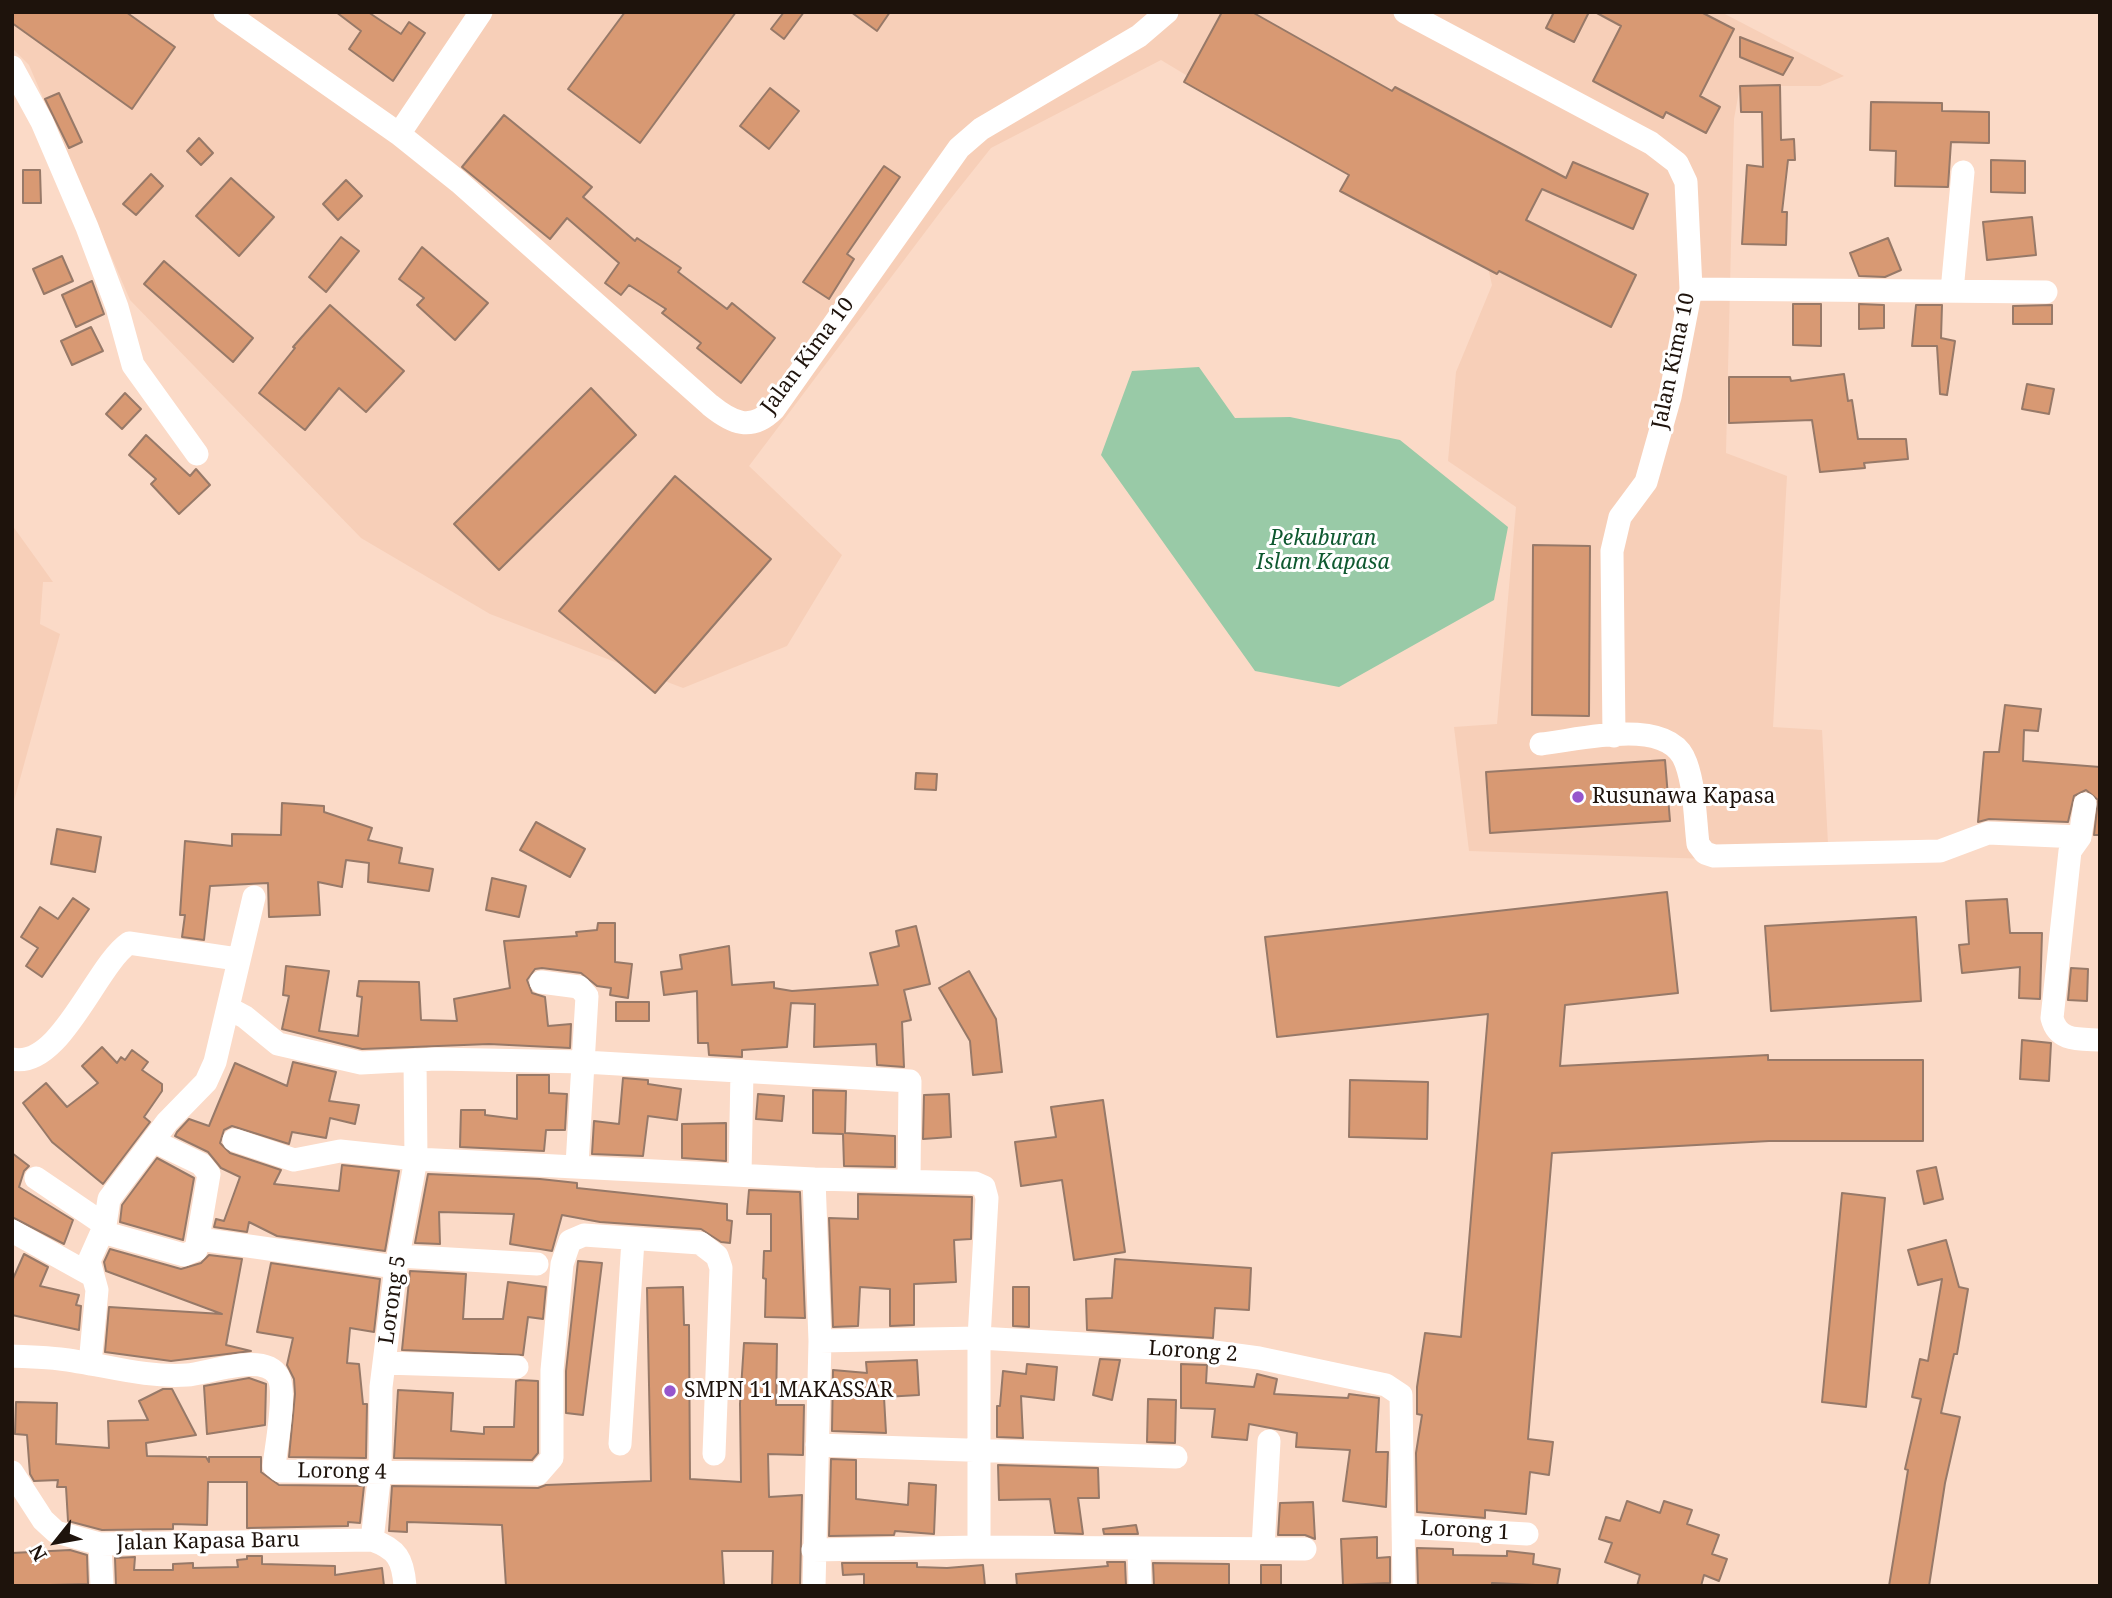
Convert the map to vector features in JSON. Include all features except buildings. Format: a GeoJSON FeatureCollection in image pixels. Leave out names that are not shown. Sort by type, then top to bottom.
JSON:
{"type":"FeatureCollection","features":[{"type":"Feature","properties":{"kind":"street","name":"Jalan Kima 10"},"geometry":{"type":"LineString","coordinates":[[225,12],[399,134],[459,182],[728,420],[754,422],[766,418],[774,409],[959,148],[981,129],[1139,36],[1167,12]]}},
{"type":"Feature","properties":{"kind":"street"},"geometry":{"type":"LineString","coordinates":[[399,134],[481,12]]}},
{"type":"Feature","properties":{"kind":"street","name":"Jalan Kima 10"},"geometry":{"type":"LineString","coordinates":[[1405,12],[1650,143],[1677,163],[1686,182],[1691,289],[1670,397],[1646,482],[1620,517],[1612,551],[1614,736]]}},
{"type":"Feature","properties":{"kind":"street"},"geometry":{"type":"LineString","coordinates":[[12,67],[42,122],[87,228],[117,307],[133,365],[197,454]]}},
{"type":"Feature","properties":{"kind":"street"},"geometry":{"type":"LineString","coordinates":[[1952,291],[1963,172]]}},
{"type":"Feature","properties":{"kind":"street"},"geometry":{"type":"LineString","coordinates":[[1691,289],[2046,292]]}},
{"type":"Feature","properties":{"kind":"street"},"geometry":{"type":"LineString","coordinates":[[1541,744],[1614,736],[1656,735],[1673,743],[1685,760],[1690,777],[1698,844],[1704,853],[1714,856],[1940,851],[1988,834],[2080,837]]}},
{"type":"Feature","properties":{"kind":"street"},"geometry":{"type":"LineString","coordinates":[[2085,803],[2080,837],[2070,851],[2067,866],[2052,1018],[2055,1028],[2066,1037],[2100,1041]]}},
{"type":"Feature","properties":{"kind":"street"},"geometry":{"type":"LineString","coordinates":[[90,1364],[97,1297],[90,1256],[104,1229],[109,1199],[153,1141],[206,1082],[215,1062],[230,1009],[237,959],[254,897]]}},
{"type":"Feature","properties":{"kind":"street"},"geometry":{"type":"LineString","coordinates":[[12,1059],[20,1061],[36,1055],[53,1040],[129,943],[237,959]]}},
{"type":"Feature","properties":{"kind":"street"},"geometry":{"type":"LineString","coordinates":[[541,982],[579,987],[585,991],[587,1004],[577,1166]]}},
{"type":"Feature","properties":{"kind":"street"},"geometry":{"type":"LineString","coordinates":[[230,1009],[245,1017],[278,1045],[361,1063],[415,1060],[584,1062],[910,1081],[908,1180]]}},
{"type":"Feature","properties":{"kind":"street","name":"Lorong 5"},"geometry":{"type":"LineString","coordinates":[[372,1540],[380,1472],[384,1363],[397,1262],[416,1159],[415,1060]]}},
{"type":"Feature","properties":{"kind":"street"},"geometry":{"type":"LineString","coordinates":[[740,1175],[741,1071]]}},
{"type":"Feature","properties":{"kind":"street"},"geometry":{"type":"LineString","coordinates":[[234,1140],[294,1160],[341,1151],[416,1159],[814,1179],[975,1183],[985,1190],[979,1338],[979,1547]]}},
{"type":"Feature","properties":{"kind":"street"},"geometry":{"type":"LineString","coordinates":[[36,1178],[104,1229],[184,1255],[193,1253],[199,1239],[209,1189],[207,1170],[201,1164],[153,1141]]}},
{"type":"Feature","properties":{"kind":"street"},"geometry":{"type":"LineString","coordinates":[[814,1179],[820,1341],[814,1586]]}},
{"type":"Feature","properties":{"kind":"street"},"geometry":{"type":"LineString","coordinates":[[12,1231],[93,1276]]}},
{"type":"Feature","properties":{"kind":"street","name":"Lorong 4"},"geometry":{"type":"LineString","coordinates":[[12,1356],[166,1375],[189,1376],[217,1367],[264,1367],[278,1375],[280,1382],[276,1469],[538,1474],[552,1458],[552,1370],[562,1264],[570,1241],[584,1235],[633,1240]]}},
{"type":"Feature","properties":{"kind":"street"},"geometry":{"type":"LineString","coordinates":[[199,1239],[397,1262],[537,1264]]}},
{"type":"Feature","properties":{"kind":"street"},"geometry":{"type":"LineString","coordinates":[[621,1444],[633,1240],[700,1243],[717,1256],[721,1268],[714,1454]]}},
{"type":"Feature","properties":{"kind":"street","name":"Lorong 2"},"geometry":{"type":"LineString","coordinates":[[820,1341],[979,1338],[1207,1351],[1259,1358],[1387,1385],[1401,1395],[1403,1527]]}},
{"type":"Feature","properties":{"kind":"street"},"geometry":{"type":"LineString","coordinates":[[384,1363],[517,1367]]}},
{"type":"Feature","properties":{"kind":"street"},"geometry":{"type":"LineString","coordinates":[[1263,1548],[1269,1441]]}},
{"type":"Feature","properties":{"kind":"street"},"geometry":{"type":"LineString","coordinates":[[817,1445],[979,1448],[1175,1457]]}},
{"type":"Feature","properties":{"kind":"street","name":"Jalan Kapasa Baru"},"geometry":{"type":"LineString","coordinates":[[12,1472],[43,1520],[56,1532],[100,1544],[372,1540]]}},
{"type":"Feature","properties":{"kind":"street"},"geometry":{"type":"LineString","coordinates":[[1403,1527],[1404,1586]]}},
{"type":"Feature","properties":{"kind":"street","name":"Lorong 1"},"geometry":{"type":"LineString","coordinates":[[1403,1527],[1527,1534]]}},
{"type":"Feature","properties":{"kind":"street"},"geometry":{"type":"LineString","coordinates":[[372,1540],[389,1546],[402,1560],[405,1586]]}},
{"type":"Feature","properties":{"kind":"street"},"geometry":{"type":"LineString","coordinates":[[100,1544],[102,1586]]}},
{"type":"Feature","properties":{"kind":"street"},"geometry":{"type":"LineString","coordinates":[[813,1550],[979,1547],[1305,1549]]}},
{"type":"Feature","properties":{"kind":"street"},"geometry":{"type":"LineString","coordinates":[[1139,1549],[1140,1586]]}},
{"type":"Feature","properties":{"kind":"shaded area"},"geometry":{"type":"Polygon","coordinates":[[[12,12],[1721,12],[1844,76],[1820,86],[1740,86],[1734,119],[1726,453],[1787,476],[1773,727],[1822,730],[1829,863],[1469,851],[1454,727],[1497,724],[1516,507],[1448,461],[1456,372],[1492,285],[1485,255],[1161,60],[991,148],[944,207],[749,466],[842,555],[787,646],[683,688],[490,614],[361,538],[130,300],[29,65],[12,48],[12,12]]]}},
{"type":"Feature","properties":{"kind":"shaded area"},"geometry":{"type":"Polygon","coordinates":[[[12,525],[53,582],[43,582],[40,624],[60,634],[12,808],[12,525]]]}},
{"type":"Feature","properties":{"kind":"green space","name":"Pekuburan Islam Kapasa"},"geometry":{"type":"Polygon","coordinates":[[[1199,367],[1235,418],[1290,417],[1400,440],[1508,527],[1494,600],[1339,687],[1255,671],[1101,455],[1132,371],[1199,367]]]}},
{"type":"Feature","properties":{"kind":"place","name":"Rusunawa Kapasa"},"geometry":{"type":"Point","coordinates":[1578,797]}},
{"type":"Feature","properties":{"kind":"place","name":"SMPN 11 MAKASSAR"},"geometry":{"type":"Point","coordinates":[670,1391]}}]}
